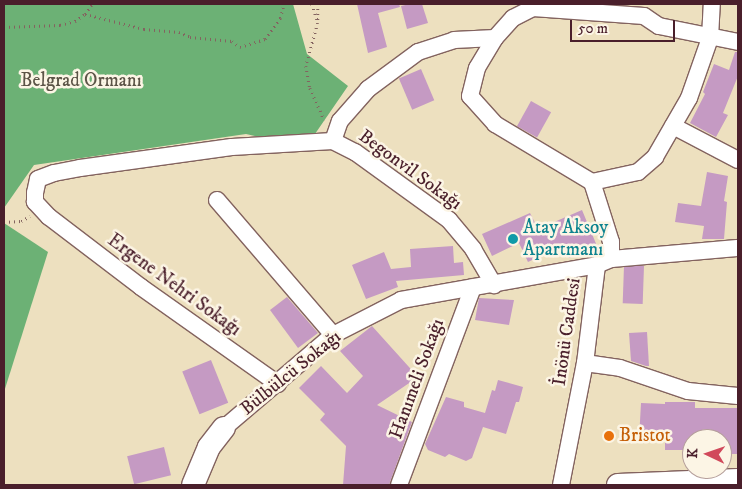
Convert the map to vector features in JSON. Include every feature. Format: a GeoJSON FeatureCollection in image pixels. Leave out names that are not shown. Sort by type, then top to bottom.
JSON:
{"type":"FeatureCollection","features":[{"type":"Feature","properties":{"kind":"street"},"geometry":{"type":"LineString","coordinates":[[712,4],[710,38],[689,98],[656,157],[638,172],[592,182],[495,124],[470,96],[477,68],[495,38],[513,18],[533,8],[644,16],[658,26],[710,38],[738,42]]}},
{"type":"Feature","properties":{"kind":"street"},"geometry":{"type":"LineString","coordinates":[[46,214],[35,202],[34,194],[38,179],[54,173],[232,147],[333,141],[340,121],[368,89],[418,52],[454,40],[495,38]]}},
{"type":"Feature","properties":{"kind":"street"},"geometry":{"type":"LineString","coordinates":[[673,126],[738,160]]}},
{"type":"Feature","properties":{"kind":"street","name":"Begonvil Sokağı"},"geometry":{"type":"LineString","coordinates":[[333,141],[355,152],[449,220],[473,249],[494,285]]}},
{"type":"Feature","properties":{"kind":"street","name":"İnönü Caddesi"},"geometry":{"type":"LineString","coordinates":[[561,485],[604,262],[611,242],[592,182]]}},
{"type":"Feature","properties":{"kind":"street"},"geometry":{"type":"LineString","coordinates":[[217,200],[332,335]]}},
{"type":"Feature","properties":{"kind":"street","name":"Ergene Nehri Sokağı"},"geometry":{"type":"LineString","coordinates":[[46,214],[141,287],[278,384]]}},
{"type":"Feature","properties":{"kind":"street"},"geometry":{"type":"LineString","coordinates":[[604,262],[738,248]]}},
{"type":"Feature","properties":{"kind":"street","name":"Bülbülcü Sokağı"},"geometry":{"type":"LineString","coordinates":[[193,485],[209,447],[224,428],[278,384],[332,335],[401,300],[494,285],[604,262]]}},
{"type":"Feature","properties":{"kind":"street","name":"Hanımeli Sokağı"},"geometry":{"type":"LineString","coordinates":[[399,485],[473,287]]}},
{"type":"Feature","properties":{"kind":"street"},"geometry":{"type":"LineString","coordinates":[[585,362],[620,368],[688,391],[738,394]]}},
{"type":"Feature","properties":{"kind":"street"},"geometry":{"type":"LineString","coordinates":[[618,485],[738,480]]}},
{"type":"Feature","properties":{"kind":"path"},"geometry":{"type":"LineString","coordinates":[[4,27],[60,25],[75,22],[85,14],[92,4]]}},
{"type":"Feature","properties":{"kind":"path"},"geometry":{"type":"LineString","coordinates":[[85,14],[144,29],[180,32],[190,37],[204,40],[219,38],[232,41],[240,47],[265,39],[280,18],[284,4]]}},
{"type":"Feature","properties":{"kind":"path"},"geometry":{"type":"LineString","coordinates":[[312,4],[318,23]]}},
{"type":"Feature","properties":{"kind":"path"},"geometry":{"type":"LineString","coordinates":[[318,4],[318,23],[306,66],[310,88],[333,141]]}},
{"type":"Feature","properties":{"kind":"path"},"geometry":{"type":"LineString","coordinates":[[4,222],[21,221],[46,214]]}},
{"type":"Feature","properties":{"kind":"green space","name":"Belgrad Ormanı"},"geometry":{"type":"Polygon","coordinates":[[[4,4],[293,4],[307,54],[348,86],[306,147],[246,134],[34,165],[4,208],[4,4]]]}},
{"type":"Feature","properties":{"kind":"green space"},"geometry":{"type":"Polygon","coordinates":[[[4,223],[48,252],[4,392],[4,223]]]}},
{"type":"Feature","properties":{"kind":"building"},"geometry":{"type":"Polygon","coordinates":[[[357,4],[399,4],[400,7],[378,13],[387,47],[368,53],[357,4]]]}},
{"type":"Feature","properties":{"kind":"building"},"geometry":{"type":"Polygon","coordinates":[[[422,4],[428,23],[407,29],[401,6],[422,4]]]}},
{"type":"Feature","properties":{"kind":"building"},"geometry":{"type":"Polygon","coordinates":[[[735,52],[738,52],[738,76],[723,113],[728,115],[716,137],[690,123],[705,94],[703,92],[714,64],[729,70],[735,52]]]}},
{"type":"Feature","properties":{"kind":"building"},"geometry":{"type":"Polygon","coordinates":[[[421,69],[434,100],[412,110],[399,78],[421,69]]]}},
{"type":"Feature","properties":{"kind":"building"},"geometry":{"type":"Polygon","coordinates":[[[531,101],[551,112],[537,138],[517,126],[531,101]]]}},
{"type":"Feature","properties":{"kind":"building"},"geometry":{"type":"Polygon","coordinates":[[[707,172],[728,176],[724,201],[727,202],[724,239],[702,239],[704,226],[675,222],[678,203],[701,206],[707,172]]]}},
{"type":"Feature","properties":{"kind":"building"},"geometry":{"type":"Polygon","coordinates":[[[582,210],[597,246],[569,258],[563,245],[528,262],[519,243],[492,256],[482,234],[530,213],[538,229],[582,210]]]}},
{"type":"Feature","properties":{"kind":"building"},"geometry":{"type":"Polygon","coordinates":[[[453,246],[454,263],[463,262],[464,275],[396,281],[398,287],[366,299],[352,265],[384,252],[391,269],[411,267],[410,249],[453,246]]]}},
{"type":"Feature","properties":{"kind":"building"},"geometry":{"type":"Polygon","coordinates":[[[624,265],[644,266],[643,304],[623,303],[624,265]]]}},
{"type":"Feature","properties":{"kind":"building"},"geometry":{"type":"Polygon","coordinates":[[[287,297],[318,333],[298,348],[270,310],[287,297]]]}},
{"type":"Feature","properties":{"kind":"building"},"geometry":{"type":"Polygon","coordinates":[[[479,298],[514,300],[509,325],[475,320],[479,298]]]}},
{"type":"Feature","properties":{"kind":"building"},"geometry":{"type":"Polygon","coordinates":[[[372,326],[418,377],[377,405],[412,422],[389,485],[343,485],[346,446],[320,420],[325,414],[299,388],[321,366],[347,393],[363,376],[340,351],[372,326]]]}},
{"type":"Feature","properties":{"kind":"building"},"geometry":{"type":"Polygon","coordinates":[[[647,332],[649,366],[631,361],[629,333],[647,332]]]}},
{"type":"Feature","properties":{"kind":"building"},"geometry":{"type":"Polygon","coordinates":[[[211,360],[228,403],[199,414],[182,372],[211,360]]]}},
{"type":"Feature","properties":{"kind":"building"},"geometry":{"type":"Polygon","coordinates":[[[498,380],[523,387],[506,434],[483,427],[472,458],[466,461],[449,454],[445,457],[428,450],[425,444],[446,397],[464,402],[464,407],[485,413],[492,390],[495,391],[498,380]]]}},
{"type":"Feature","properties":{"kind":"building"},"geometry":{"type":"Polygon","coordinates":[[[665,402],[695,402],[695,408],[738,408],[738,454],[732,454],[732,429],[682,429],[682,450],[665,450],[665,440],[639,439],[641,403],[665,404],[665,402]]]}},
{"type":"Feature","properties":{"kind":"building"},"geometry":{"type":"Polygon","coordinates":[[[164,447],[171,475],[134,484],[127,456],[164,447]]]}},
{"type":"Feature","properties":{"kind":"place","name":"Atay Aksoy Apartmanı"},"geometry":{"type":"Point","coordinates":[513,239]}},
{"type":"Feature","properties":{"kind":"place","name":"Bristot"},"geometry":{"type":"Point","coordinates":[609,436]}}]}
